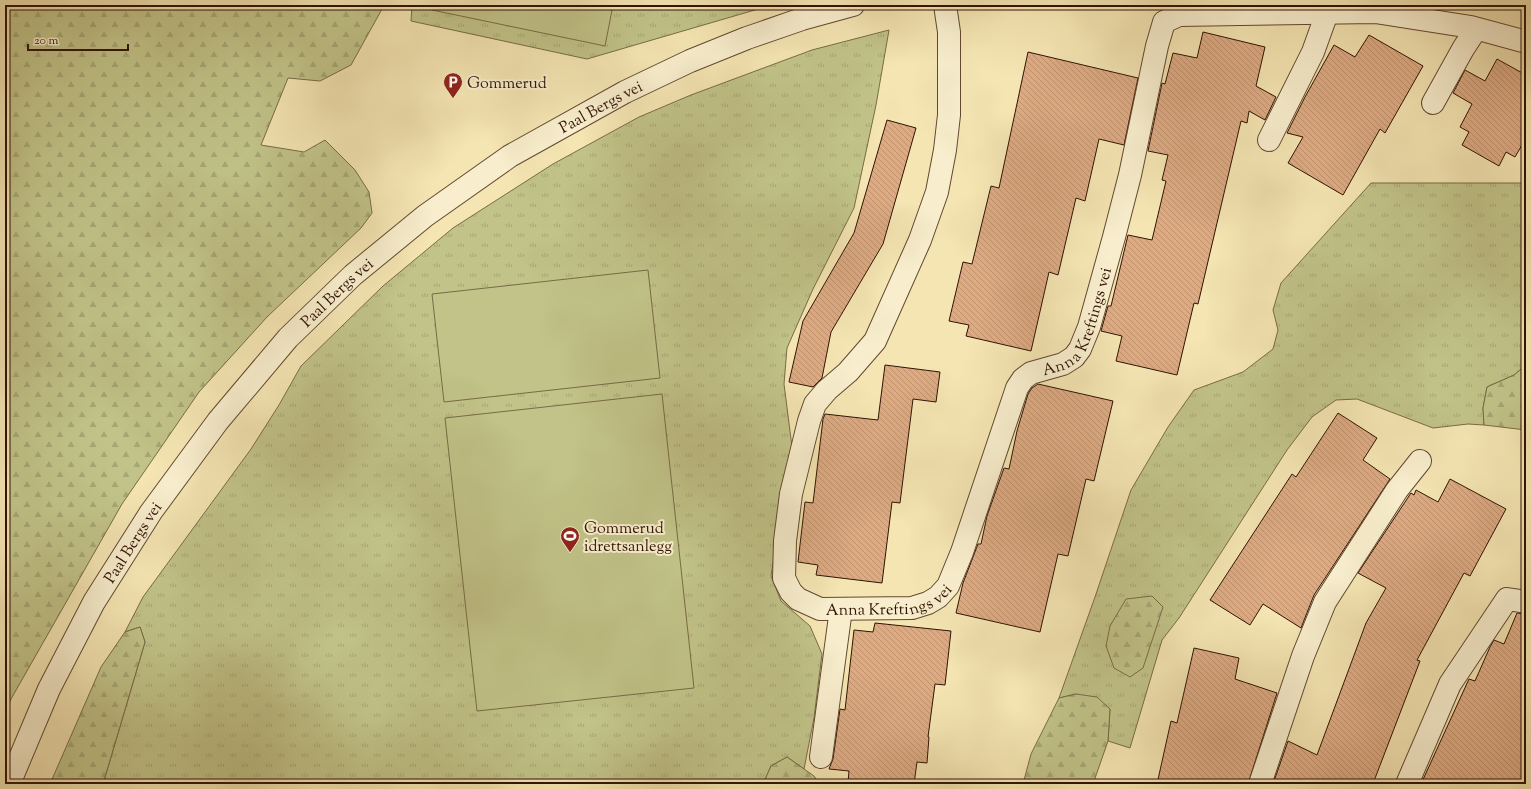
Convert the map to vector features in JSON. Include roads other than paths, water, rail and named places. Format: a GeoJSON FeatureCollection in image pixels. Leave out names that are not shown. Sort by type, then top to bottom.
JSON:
{"type":"FeatureCollection","features":[{"type":"Feature","properties":{"kind":"street","name":"Paal Bergs vei"},"geometry":{"type":"LineString","coordinates":[[9,784],[46,696],[94,602],[151,512],[218,422],[288,338],[353,275],[425,216],[510,156],[625,92],[690,61],[747,38],[802,19],[853,5]]}},
{"type":"Feature","properties":{"kind":"street","name":"Anna Kreftings vei"},"geometry":{"type":"LineString","coordinates":[[945,5],[949,32],[948,115],[945,150],[936,192],[920,240],[875,341],[848,372],[815,404],[809,421],[792,494],[785,541],[784,578],[791,592],[798,600],[820,609],[912,608],[928,603],[938,597],[948,586],[962,552],[1017,388],[1023,379],[1031,373],[1063,364],[1074,357],[1080,349],[1089,327],[1130,175],[1157,46],[1164,22],[1179,15],[1375,12],[1476,28],[1526,42]]}},
{"type":"Feature","properties":{"kind":"street"},"geometry":{"type":"LineString","coordinates":[[1269,140],[1313,52],[1327,13]]}},
{"type":"Feature","properties":{"kind":"street"},"geometry":{"type":"LineString","coordinates":[[1433,103],[1476,28]]}},
{"type":"Feature","properties":{"kind":"street"},"geometry":{"type":"LineString","coordinates":[[1260,784],[1303,656],[1325,602],[1397,490],[1420,461]]}},
{"type":"Feature","properties":{"kind":"street"},"geometry":{"type":"LineString","coordinates":[[1407,784],[1450,684],[1507,599],[1526,602]]}},
{"type":"Feature","properties":{"kind":"street"},"geometry":{"type":"LineString","coordinates":[[821,757],[841,609]]}},
{"type":"Feature","properties":{"kind":"place","name":"Gommerud"},"geometry":{"type":"Point","coordinates":[453,99]}},
{"type":"Feature","properties":{"kind":"place","name":"Gommerud idrettsanlegg"},"geometry":{"type":"Point","coordinates":[570,553]}}]}
